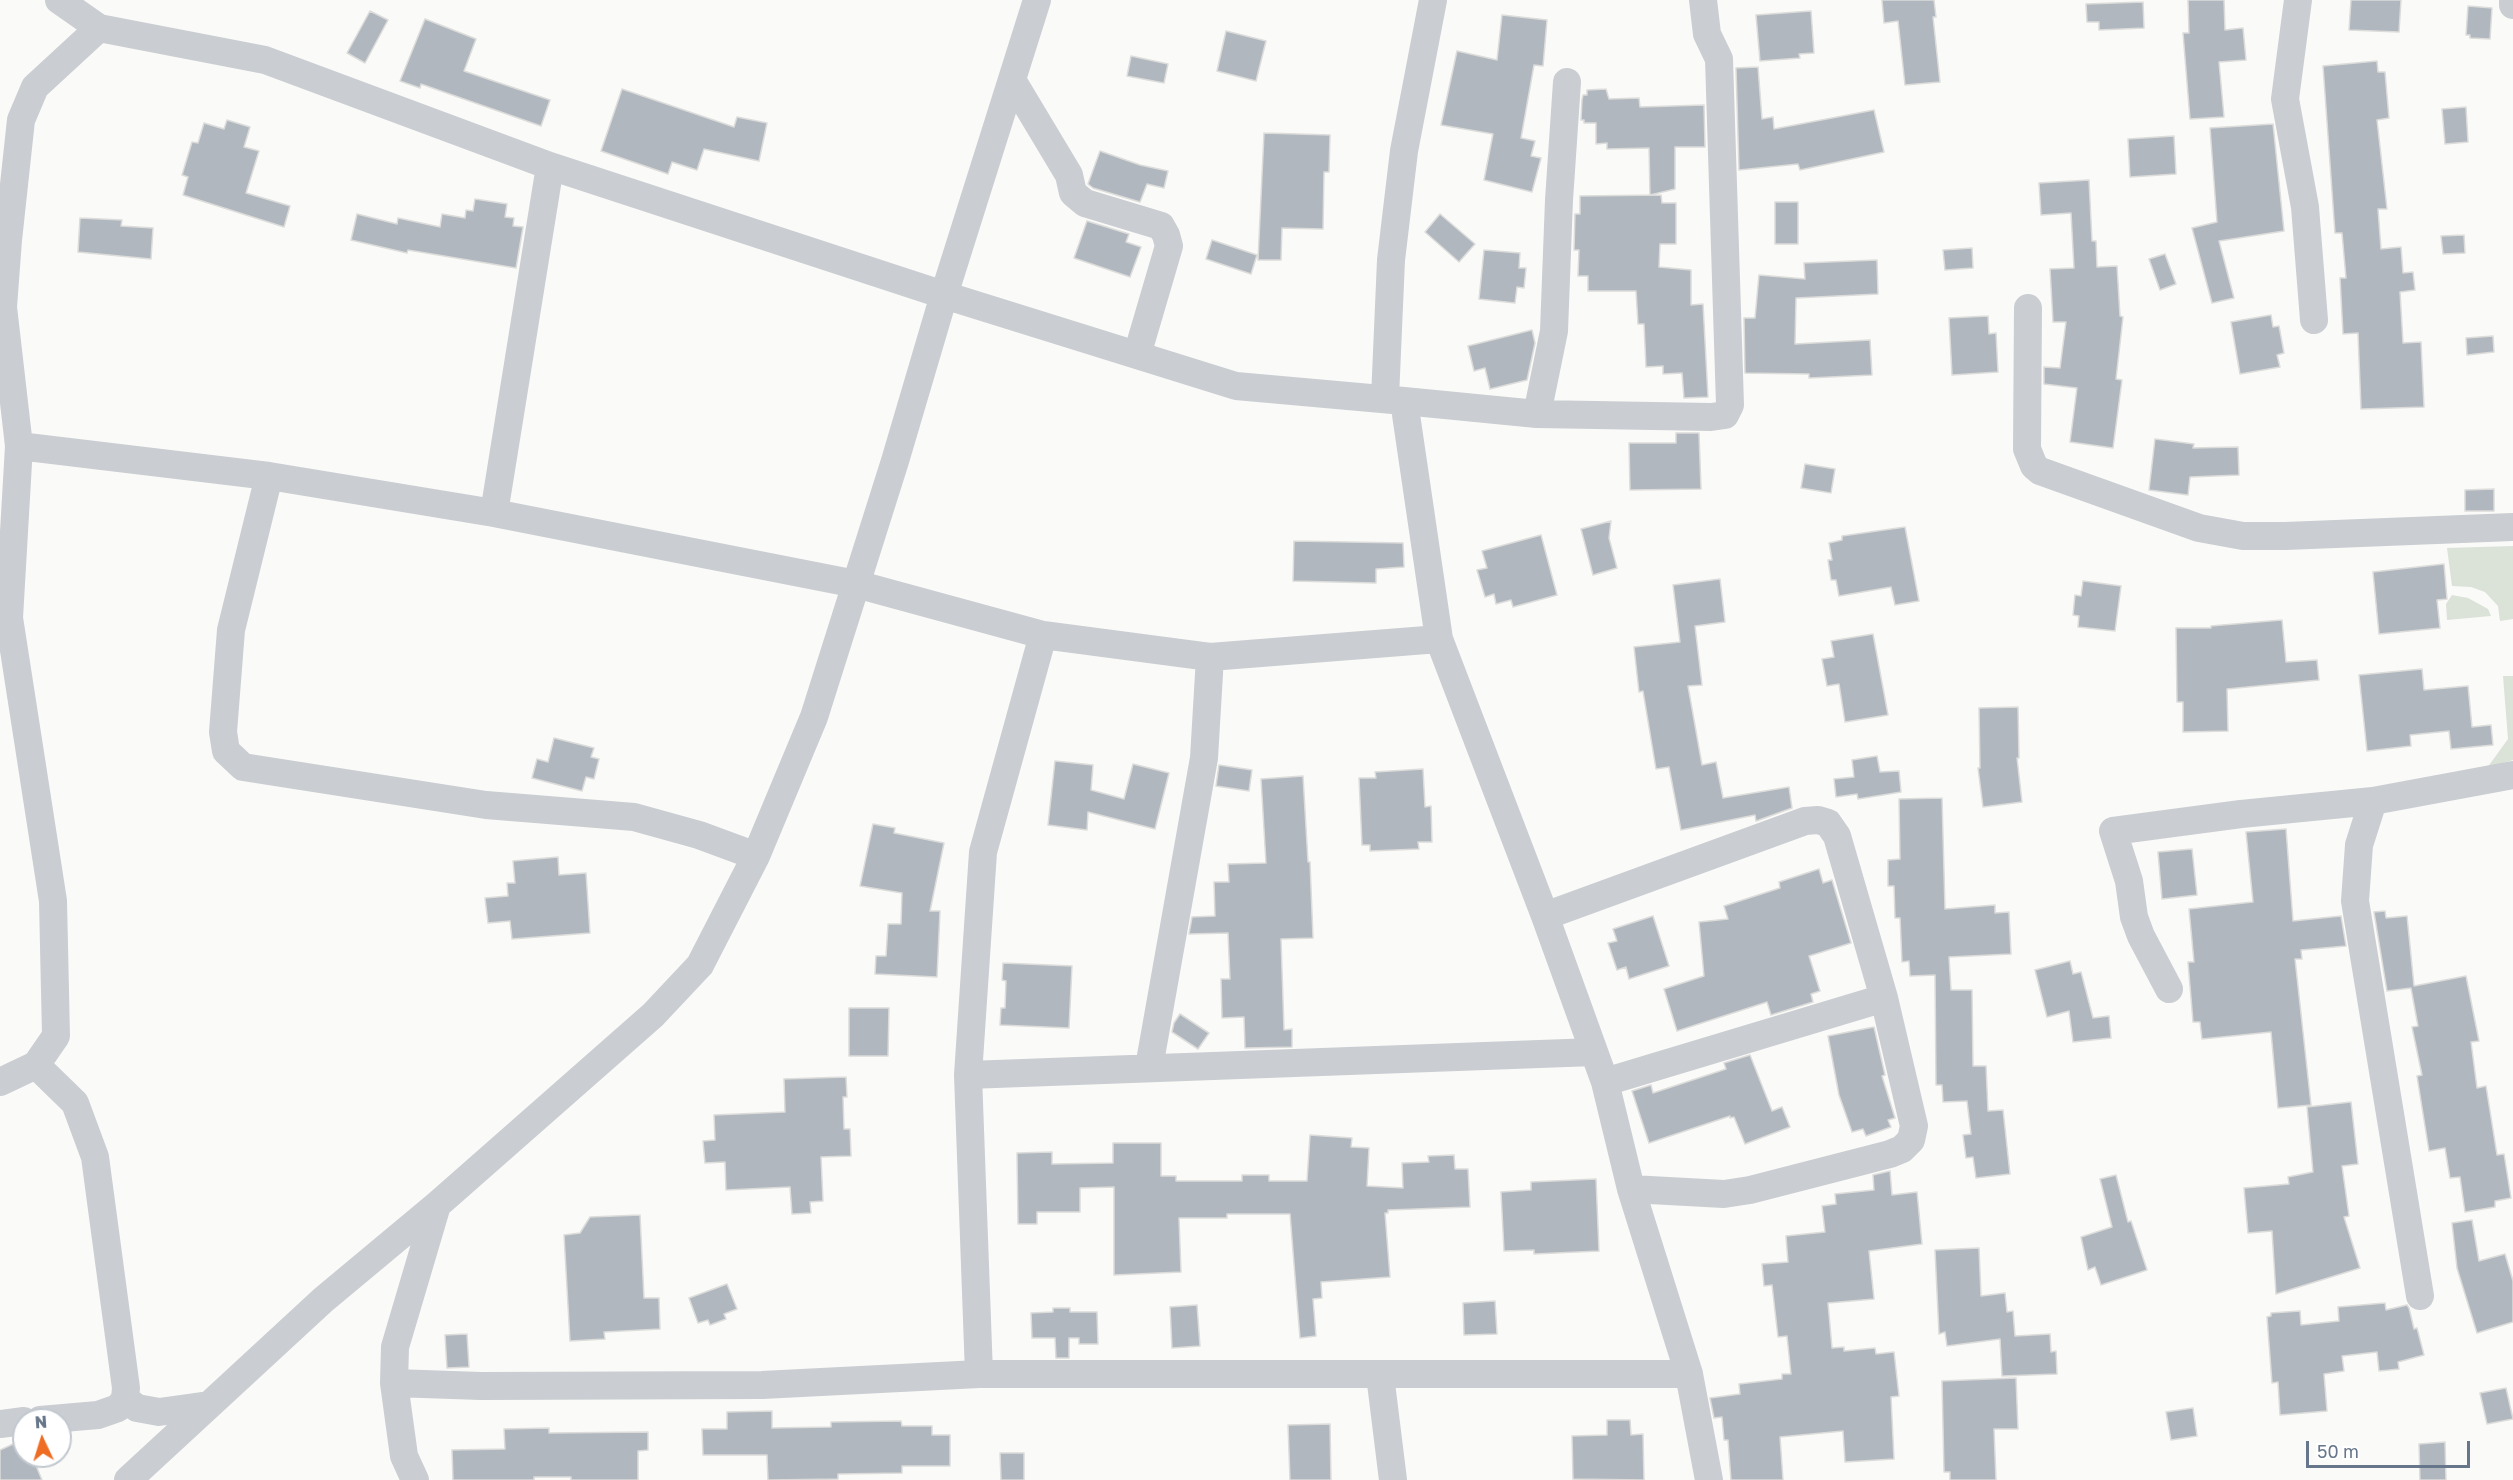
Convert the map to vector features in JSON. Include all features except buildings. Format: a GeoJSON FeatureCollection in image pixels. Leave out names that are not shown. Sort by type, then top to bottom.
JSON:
{"type":"FeatureCollection","features":[{"type":"Feature","properties":{"kind":"street"},"geometry":{"type":"LineString","coordinates":[[60,0],[99,28],[265,60],[550,166],[944,295],[1236,386],[1537,414],[1711,417],[1725,415],[1730,405],[1719,59],[1707,34],[1703,0]]}},
{"type":"Feature","properties":{"kind":"street"},"geometry":{"type":"LineString","coordinates":[[128,1480],[323,1300],[436,1205],[653,1014],[700,965],[756,856],[814,717],[1037,0]]}},
{"type":"Feature","properties":{"kind":"street"},"geometry":{"type":"LineString","coordinates":[[1433,0],[1404,151],[1391,261],[1394,399],[1439,639],[1545,916],[1605,1082],[1631,1189],[1689,1374],[1709,1480]]}},
{"type":"Feature","properties":{"kind":"street"},"geometry":{"type":"LineString","coordinates":[[2298,0],[2285,84],[2285,99],[2305,207],[2314,320]]}},
{"type":"Feature","properties":{"kind":"street"},"geometry":{"type":"LineString","coordinates":[[2513,0],[2513,5]]}},
{"type":"Feature","properties":{"kind":"street"},"geometry":{"type":"LineString","coordinates":[[0,1082],[36,1065],[56,1036],[53,901],[5,618],[19,446],[6,387],[3,307],[8,240],[21,120],[35,87],[99,28]]}},
{"type":"Feature","properties":{"kind":"street"},"geometry":{"type":"LineString","coordinates":[[1012,80],[1069,175],[1073,193],[1085,203],[1161,226],[1166,235],[1169,246],[1137,355]]}},
{"type":"Feature","properties":{"kind":"street"},"geometry":{"type":"LineString","coordinates":[[1537,414],[1554,332],[1558,200],[1567,82]]}},
{"type":"Feature","properties":{"kind":"street"},"geometry":{"type":"LineString","coordinates":[[494,513],[550,166]]}},
{"type":"Feature","properties":{"kind":"street"},"geometry":{"type":"LineString","coordinates":[[2028,308],[2027,449],[2034,466],[2040,471],[2199,528],[2243,536],[2513,527]]}},
{"type":"Feature","properties":{"kind":"street"},"geometry":{"type":"LineString","coordinates":[[19,446],[268,476],[494,513],[856,584],[1043,635],[1210,657],[1439,639]]}},
{"type":"Feature","properties":{"kind":"street"},"geometry":{"type":"LineString","coordinates":[[268,476],[231,630],[223,732],[226,751],[243,767],[486,805],[634,818],[699,835],[756,856]]}},
{"type":"Feature","properties":{"kind":"street"},"geometry":{"type":"LineString","coordinates":[[980,1374],[968,1074],[983,852],[1043,635]]}},
{"type":"Feature","properties":{"kind":"street"},"geometry":{"type":"LineString","coordinates":[[1149,1067],[1204,759],[1210,657]]}},
{"type":"Feature","properties":{"kind":"street"},"geometry":{"type":"LineString","coordinates":[[2169,990],[2141,936],[2134,917],[2129,881],[2113,831],[2241,814],[2373,801],[2513,775]]}},
{"type":"Feature","properties":{"kind":"street"},"geometry":{"type":"LineString","coordinates":[[2373,801],[2359,845],[2355,901],[2420,1296]]}},
{"type":"Feature","properties":{"kind":"street"},"geometry":{"type":"LineString","coordinates":[[1545,916],[1805,821],[1818,820],[1828,823],[1837,836],[1884,998],[1914,1126],[1911,1140],[1902,1149],[1750,1190],[1725,1194],[1631,1189]]}},
{"type":"Feature","properties":{"kind":"street"},"geometry":{"type":"LineString","coordinates":[[1605,1082],[1884,998]]}},
{"type":"Feature","properties":{"kind":"street"},"geometry":{"type":"LineString","coordinates":[[968,1074],[1594,1052]]}},
{"type":"Feature","properties":{"kind":"street"},"geometry":{"type":"LineString","coordinates":[[36,1065],[75,1103],[95,1156],[126,1388],[125,1399],[118,1408],[98,1415],[72,1417]]}},
{"type":"Feature","properties":{"kind":"street"},"geometry":{"type":"LineString","coordinates":[[415,1480],[404,1456],[394,1383],[395,1347],[436,1205]]}},
{"type":"Feature","properties":{"kind":"street"},"geometry":{"type":"LineString","coordinates":[[394,1383],[481,1386],[762,1385],[980,1374],[1689,1374]]}},
{"type":"Feature","properties":{"kind":"street"},"geometry":{"type":"LineString","coordinates":[[1380,1375],[1393,1480]]}},
{"type":"Feature","properties":{"kind":"street"},"geometry":{"type":"LineString","coordinates":[[125,1399],[138,1408],[159,1412],[209,1406]]}},
{"type":"Feature","properties":{"kind":"shaded area"},"geometry":{"type":"Polygon","coordinates":[[[2513,546],[2513,619],[2500,621],[2498,606],[2485,592],[2471,587],[2452,586],[2447,548],[2513,546]]]}},
{"type":"Feature","properties":{"kind":"shaded area"},"geometry":{"type":"Polygon","coordinates":[[[2452,595],[2468,598],[2488,609],[2491,616],[2447,620],[2446,604],[2452,595]]]}},
{"type":"Feature","properties":{"kind":"shaded area"},"geometry":{"type":"Polygon","coordinates":[[[2503,676],[2513,676],[2513,760],[2487,768],[2508,739],[2503,676]]]}}]}
